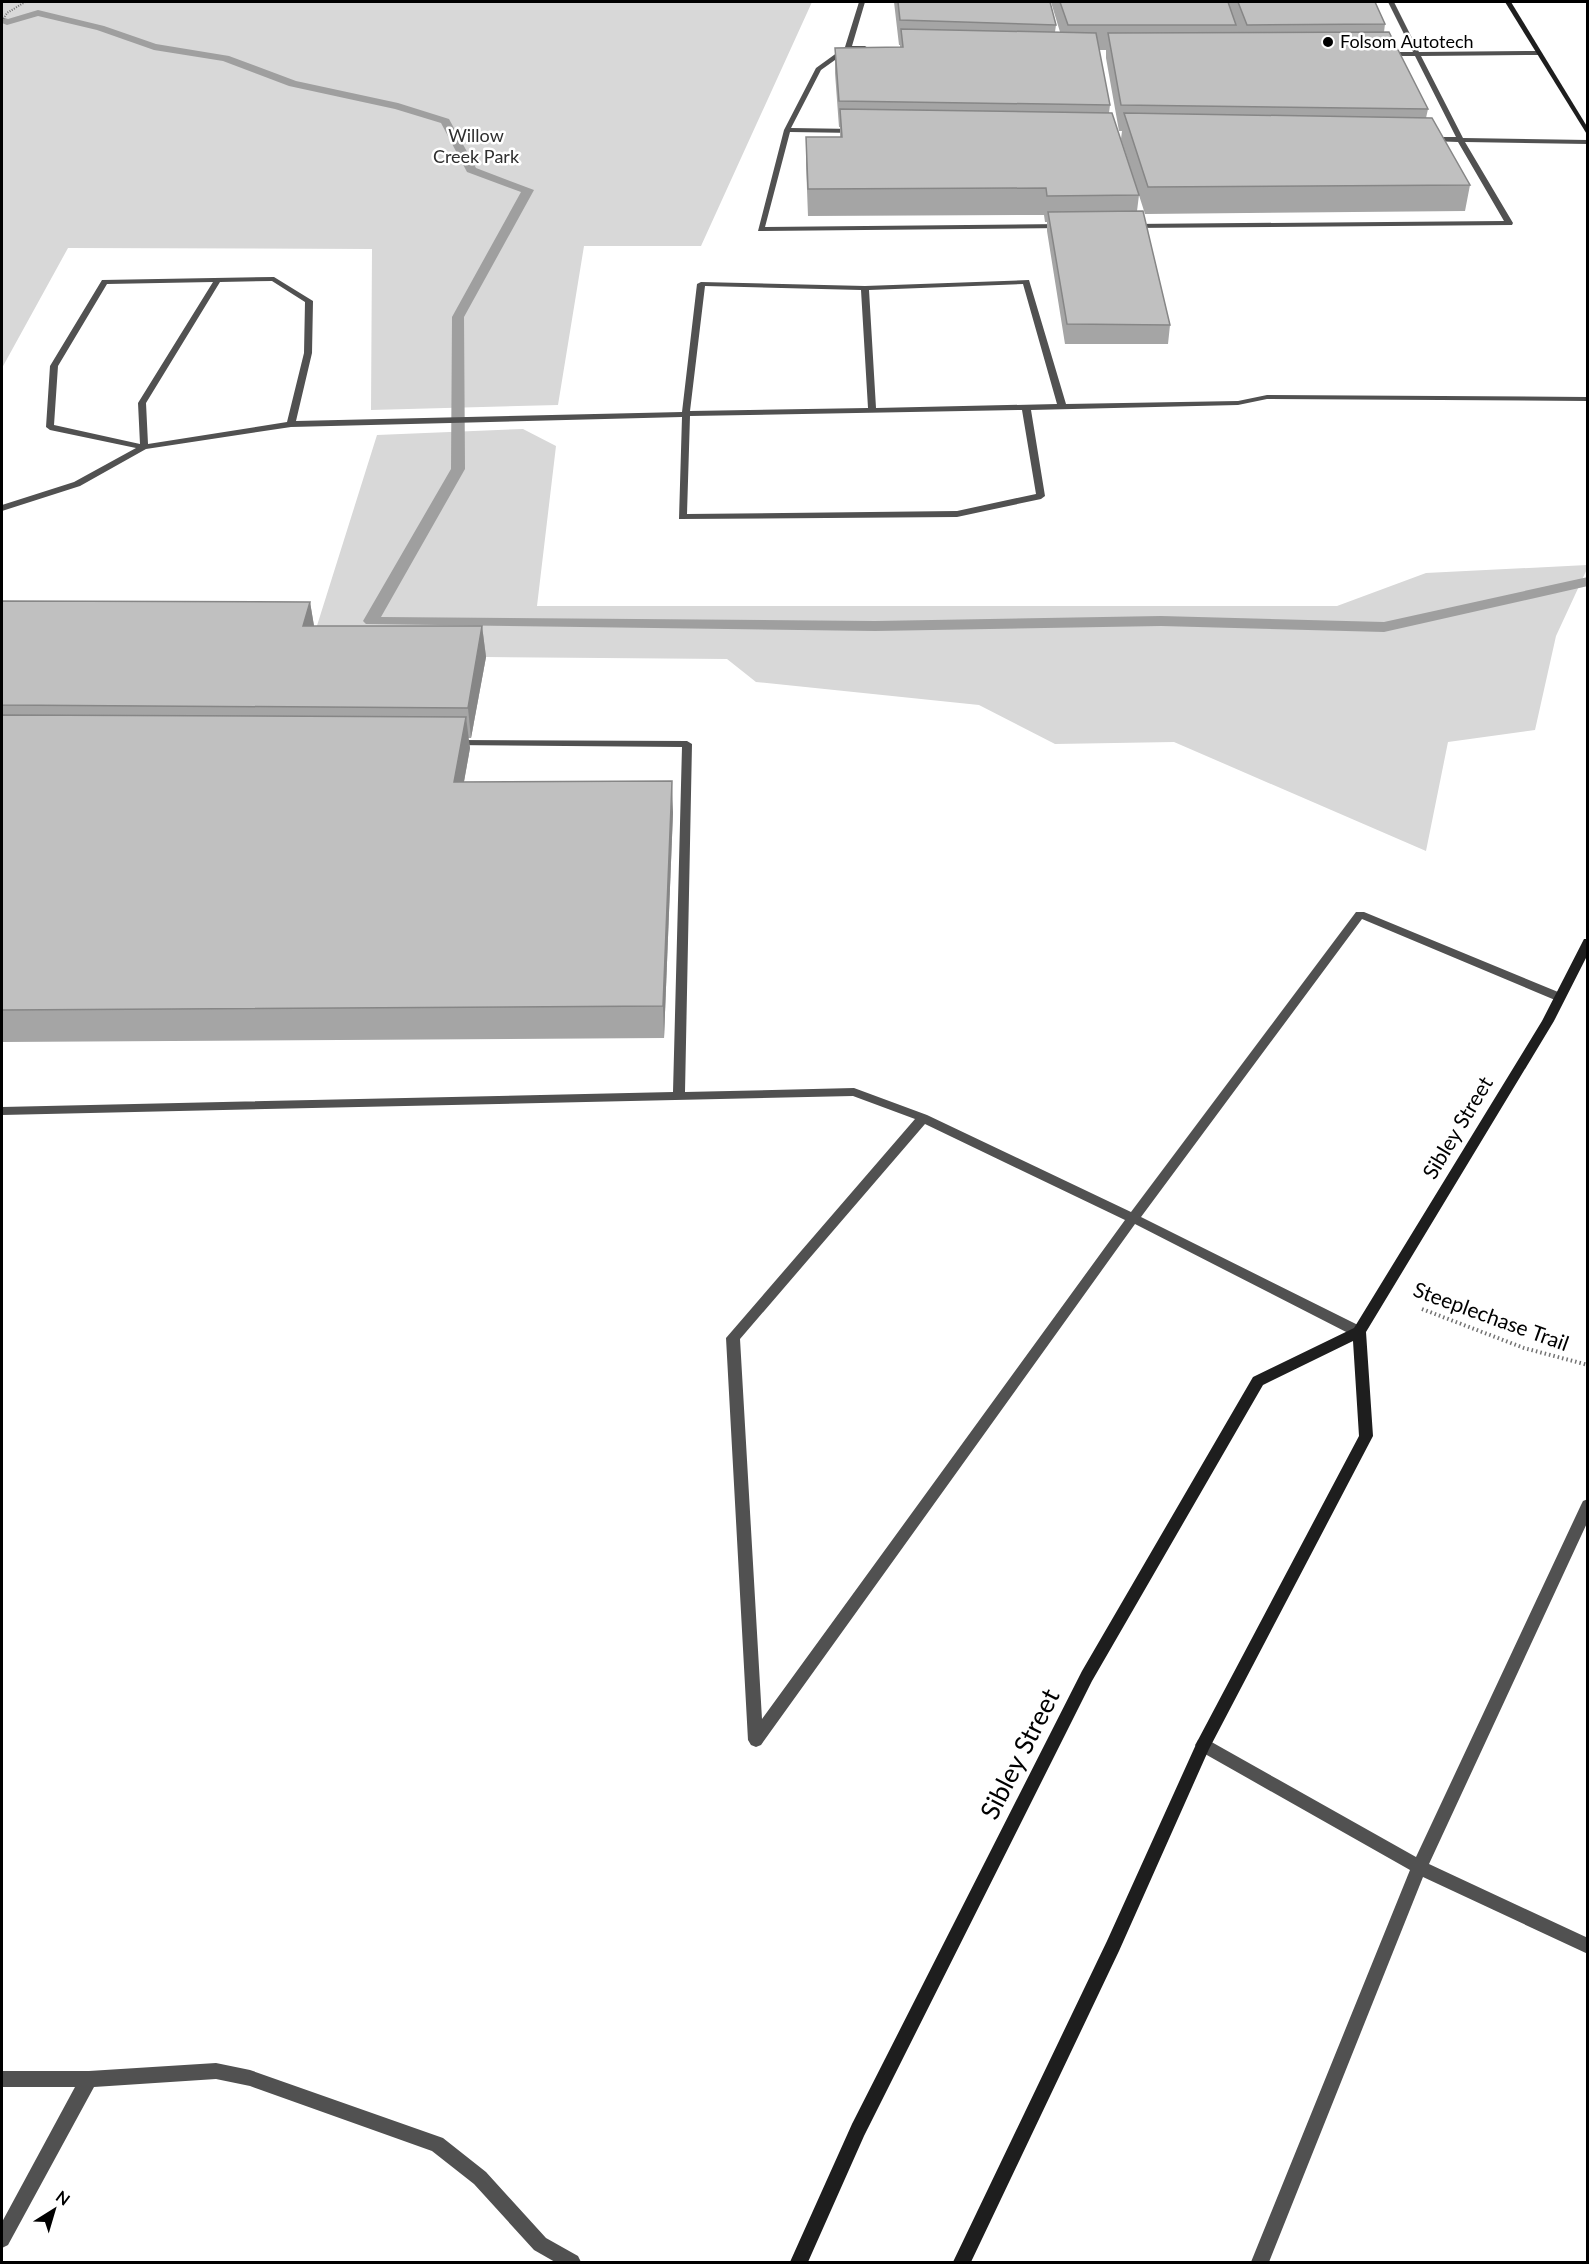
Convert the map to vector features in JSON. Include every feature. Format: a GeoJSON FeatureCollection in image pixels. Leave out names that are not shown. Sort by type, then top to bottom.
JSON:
{"type":"FeatureCollection","features":[{"type":"Feature","properties":{"kind":"street"},"geometry":{"type":"LineString","coordinates":[[1508,2],[1587,134]]}},
{"type":"Feature","properties":{"kind":"street","name":"Sibley Street"},"geometry":{"type":"LineString","coordinates":[[799,2262],[858,2130],[1087,1676],[1258,1381],[1359,1332],[1385,1294],[1548,1021],[1587,942]]}},
{"type":"Feature","properties":{"kind":"street"},"geometry":{"type":"LineString","coordinates":[[962,2262],[1113,1946],[1203,1745],[1366,1436],[1359,1332]]}},
{"type":"Feature","properties":{"kind":"lane"},"geometry":{"type":"LineString","coordinates":[[849,48],[862,2]]}},
{"type":"Feature","properties":{"kind":"lane"},"geometry":{"type":"LineString","coordinates":[[1119,226],[1509,223],[1461,140],[1391,2]]}},
{"type":"Feature","properties":{"kind":"lane"},"geometry":{"type":"LineString","coordinates":[[872,48],[849,48],[818,69],[787,130],[761,229],[1072,226]]}},
{"type":"Feature","properties":{"kind":"lane"},"geometry":{"type":"LineString","coordinates":[[1370,54],[1538,53]]}},
{"type":"Feature","properties":{"kind":"lane"},"geometry":{"type":"LineString","coordinates":[[787,130],[869,131]]}},
{"type":"Feature","properties":{"kind":"lane"},"geometry":{"type":"LineString","coordinates":[[1425,139],[1587,142]]}},
{"type":"Feature","properties":{"kind":"lane"},"geometry":{"type":"LineString","coordinates":[[1140,214],[1143,226]]}},
{"type":"Feature","properties":{"kind":"lane"},"geometry":{"type":"LineString","coordinates":[[144,447],[50,427],[54,366],[105,282],[274,279],[309,301],[308,353],[291,424]]}},
{"type":"Feature","properties":{"kind":"lane"},"geometry":{"type":"LineString","coordinates":[[144,447],[142,403],[218,280]]}},
{"type":"Feature","properties":{"kind":"lane"},"geometry":{"type":"LineString","coordinates":[[1026,407],[1041,496],[957,514],[682,517],[686,414],[701,284],[865,288],[1026,282],[1062,406]]}},
{"type":"Feature","properties":{"kind":"lane"},"geometry":{"type":"LineString","coordinates":[[865,288],[872,410]]}},
{"type":"Feature","properties":{"kind":"lane"},"geometry":{"type":"LineString","coordinates":[[2,508],[77,484],[144,447],[291,424],[1238,403],[1267,397],[1587,399]]}},
{"type":"Feature","properties":{"kind":"lane"},"geometry":{"type":"LineString","coordinates":[[439,743],[687,744],[679,1096]]}},
{"type":"Feature","properties":{"kind":"lane"},"geometry":{"type":"LineString","coordinates":[[923,1118],[733,1338],[756,1740],[1133,1218],[1360,914],[1559,998]]}},
{"type":"Feature","properties":{"kind":"lane"},"geometry":{"type":"LineString","coordinates":[[2,1111],[854,1092],[923,1118],[1133,1218],[1359,1332]]}},
{"type":"Feature","properties":{"kind":"lane"},"geometry":{"type":"LineString","coordinates":[[1260,2262],[1419,1867],[1587,1505]]}},
{"type":"Feature","properties":{"kind":"lane"},"geometry":{"type":"LineString","coordinates":[[1203,1745],[1419,1867],[1587,1946]]}},
{"type":"Feature","properties":{"kind":"lane"},"geometry":{"type":"LineString","coordinates":[[2,2079],[89,2079],[216,2071],[250,2078],[437,2144],[480,2178],[540,2244],[572,2262]]}},
{"type":"Feature","properties":{"kind":"lane"},"geometry":{"type":"LineString","coordinates":[[2,2239],[89,2079]]}},
{"type":"Feature","properties":{"kind":"path"},"geometry":{"type":"LineString","coordinates":[[2,21],[7,13],[26,2]]}},
{"type":"Feature","properties":{"kind":"path"},"geometry":{"type":"LineString","coordinates":[[2,40],[4,46],[2,57]]}},
{"type":"Feature","properties":{"kind":"path","name":"Steeplechase Trail"},"geometry":{"type":"LineString","coordinates":[[1385,1294],[1515,1346],[1561,1361],[1587,1365]]}},
{"type":"Feature","properties":{"kind":"green space","name":"Willow Creek Park"},"geometry":{"type":"Polygon","coordinates":[[[2,2],[812,2],[701,246],[584,246],[558,405],[371,410],[372,249],[68,248],[2,368],[2,2]]]}},
{"type":"Feature","properties":{"kind":"green space"},"geometry":{"type":"Polygon","coordinates":[[[523,429],[556,446],[537,606],[1337,606],[1426,573],[1587,565],[1587,569],[1556,636],[1535,730],[1448,742],[1426,851],[1174,742],[1055,744],[979,705],[756,682],[727,659],[486,657],[315,632],[377,435],[523,429]]]}},
{"type":"Feature","properties":{"kind":"building"},"geometry":{"type":"Polygon","coordinates":[[[898,2],[1050,2],[1056,25],[900,20],[898,2]]]}},
{"type":"Feature","properties":{"kind":"building"},"geometry":{"type":"Polygon","coordinates":[[[1060,2],[1228,2],[1236,25],[1068,25],[1060,2]]]}},
{"type":"Feature","properties":{"kind":"building"},"geometry":{"type":"Polygon","coordinates":[[[1238,2],[1375,2],[1385,24],[1247,25],[1238,2]]]}},
{"type":"Feature","properties":{"kind":"building"},"geometry":{"type":"Polygon","coordinates":[[[901,29],[1096,33],[1110,105],[839,101],[835,48],[903,47],[901,29]]]}},
{"type":"Feature","properties":{"kind":"building"},"geometry":{"type":"Polygon","coordinates":[[[1389,32],[1428,109],[1121,105],[1108,33],[1389,32]]]}},
{"type":"Feature","properties":{"kind":"building"},"geometry":{"type":"Polygon","coordinates":[[[840,109],[1112,113],[1139,195],[1047,196],[1046,188],[808,189],[806,137],[842,137],[840,109]]]}},
{"type":"Feature","properties":{"kind":"building"},"geometry":{"type":"Polygon","coordinates":[[[1124,113],[1432,118],[1470,185],[1148,187],[1124,113]]]}},
{"type":"Feature","properties":{"kind":"building"},"geometry":{"type":"Polygon","coordinates":[[[1143,211],[1170,325],[1067,324],[1048,212],[1143,211]]]}},
{"type":"Feature","properties":{"kind":"building"},"geometry":{"type":"Polygon","coordinates":[[[2,601],[310,602],[303,626],[482,626],[468,708],[2,705],[2,601]]]}},
{"type":"Feature","properties":{"kind":"building"},"geometry":{"type":"Polygon","coordinates":[[[2,715],[466,717],[454,782],[672,781],[663,1006],[2,1010],[2,715]]]}},
{"type":"Feature","properties":{"kind":"waterway"},"geometry":{"type":"LineString","coordinates":[[2,20],[7,22],[38,13],[100,28],[154,47],[225,58],[293,84],[398,106],[445,121],[471,170],[528,190],[458,317],[458,469],[371,621],[875,626],[1161,621],[1384,627],[1588,581]]}},
{"type":"Feature","properties":{"kind":"place","name":"Folsom Autotech"},"geometry":{"type":"Point","coordinates":[1328,42]}}]}
